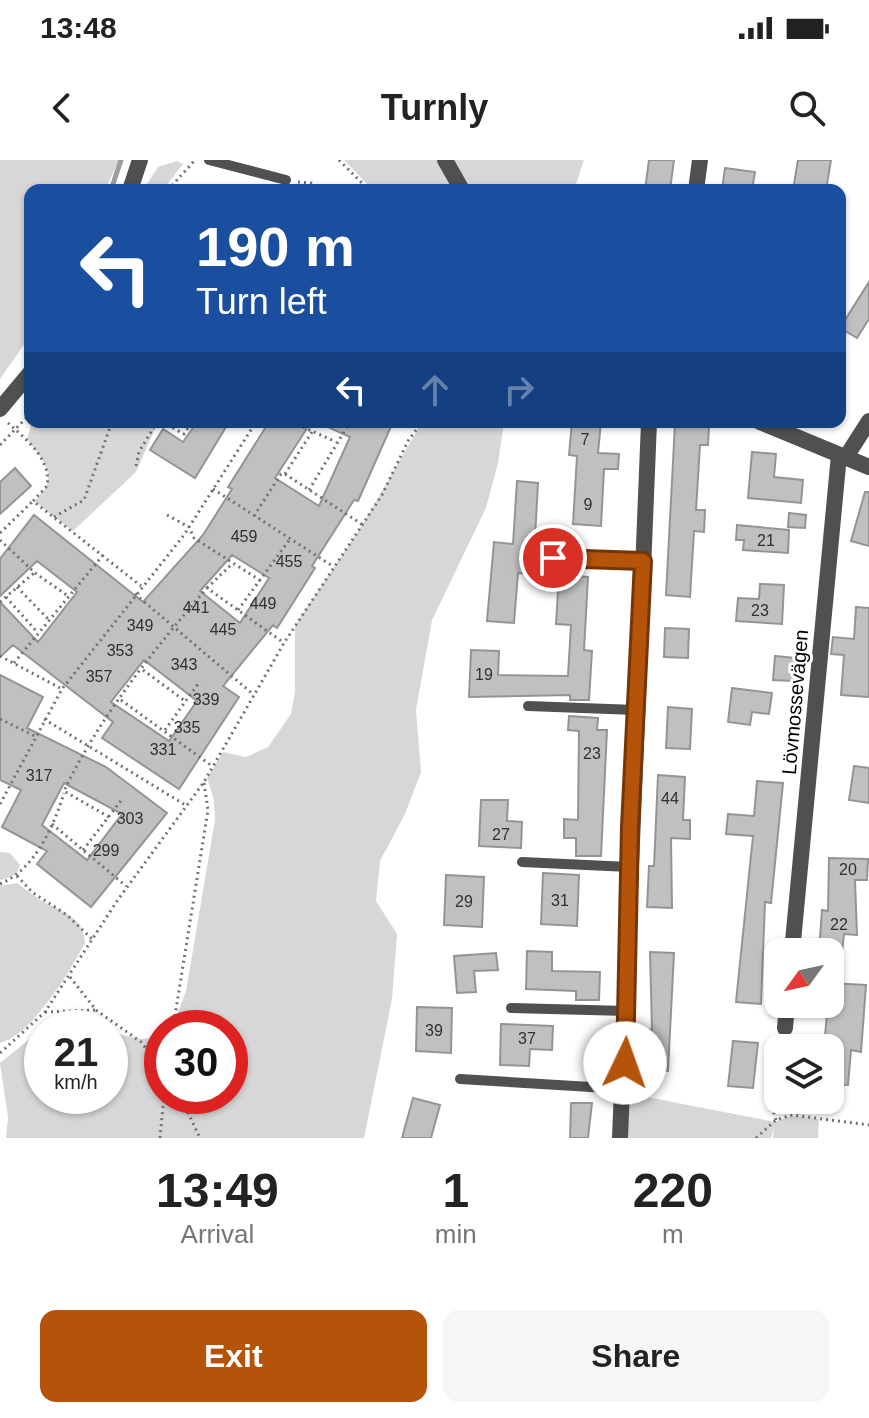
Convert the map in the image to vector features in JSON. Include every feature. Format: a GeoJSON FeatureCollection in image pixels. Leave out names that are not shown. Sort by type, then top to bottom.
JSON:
{"type":"FeatureCollection","features":[{"type":"Feature","properties":{"kind":"street"},"geometry":{"type":"LineString","coordinates":[[132,184],[140,160]]}},
{"type":"Feature","properties":{"kind":"street"},"geometry":{"type":"LineString","coordinates":[[445,160],[459,184]]}},
{"type":"Feature","properties":{"kind":"street"},"geometry":{"type":"LineString","coordinates":[[697,184],[700,160]]}},
{"type":"Feature","properties":{"kind":"street"},"geometry":{"type":"LineString","coordinates":[[0,409],[24,380]]}},
{"type":"Feature","properties":{"kind":"street","name":"Lövmossevägen"},"geometry":{"type":"LineString","coordinates":[[793,938],[842,456],[869,421]]}},
{"type":"Feature","properties":{"kind":"street"},"geometry":{"type":"LineString","coordinates":[[620,1138],[649,428]]}},
{"type":"Feature","properties":{"kind":"street"},"geometry":{"type":"LineString","coordinates":[[774,428],[869,467]]}},
{"type":"Feature","properties":{"kind":"street"},"geometry":{"type":"LineString","coordinates":[[785,1028],[786,1018]]}},
{"type":"Feature","properties":{"kind":"lane"},"geometry":{"type":"LineString","coordinates":[[209,160],[286,180]]}},
{"type":"Feature","properties":{"kind":"lane"},"geometry":{"type":"LineString","coordinates":[[553,558],[643,561]]}},
{"type":"Feature","properties":{"kind":"lane"},"geometry":{"type":"LineString","coordinates":[[528,706],[636,710]]}},
{"type":"Feature","properties":{"kind":"lane"},"geometry":{"type":"LineString","coordinates":[[522,862],[629,867]]}},
{"type":"Feature","properties":{"kind":"lane"},"geometry":{"type":"LineString","coordinates":[[511,1008],[627,1011]]}},
{"type":"Feature","properties":{"kind":"lane"},"geometry":{"type":"LineString","coordinates":[[460,1079],[624,1089]]}},
{"type":"Feature","properties":{"kind":"path"},"geometry":{"type":"LineString","coordinates":[[173,184],[195,160]]}},
{"type":"Feature","properties":{"kind":"path"},"geometry":{"type":"LineString","coordinates":[[339,160],[363,184]]}},
{"type":"Feature","properties":{"kind":"path"},"geometry":{"type":"LineString","coordinates":[[286,180],[312,184]]}},
{"type":"Feature","properties":{"kind":"path"},"geometry":{"type":"LineString","coordinates":[[0,416],[44,462],[47,472],[47,486],[0,533]]}},
{"type":"Feature","properties":{"kind":"path"},"geometry":{"type":"LineString","coordinates":[[0,445],[24,420]]}},
{"type":"Feature","properties":{"kind":"path"},"geometry":{"type":"LineString","coordinates":[[54,517],[79,504],[88,495],[110,428]]}},
{"type":"Feature","properties":{"kind":"path"},"geometry":{"type":"LineString","coordinates":[[136,466],[139,452],[156,428]]}},
{"type":"Feature","properties":{"kind":"path"},"geometry":{"type":"LineString","coordinates":[[172,428],[184,434],[188,428]]}},
{"type":"Feature","properties":{"kind":"path"},"geometry":{"type":"LineString","coordinates":[[0,804],[62,689],[189,527],[252,428]]}},
{"type":"Feature","properties":{"kind":"path"},"geometry":{"type":"LineString","coordinates":[[304,428],[338,442]]}},
{"type":"Feature","properties":{"kind":"path"},"geometry":{"type":"LineString","coordinates":[[309,490],[346,428]]}},
{"type":"Feature","properties":{"kind":"path"},"geometry":{"type":"LineString","coordinates":[[46,1010],[127,887],[204,782],[284,643],[363,525],[418,428]]}},
{"type":"Feature","properties":{"kind":"path"},"geometry":{"type":"LineString","coordinates":[[254,516],[312,432]]}},
{"type":"Feature","properties":{"kind":"path"},"geometry":{"type":"LineString","coordinates":[[285,474],[363,525]]}},
{"type":"Feature","properties":{"kind":"path"},"geometry":{"type":"LineString","coordinates":[[213,489],[334,567]]}},
{"type":"Feature","properties":{"kind":"path"},"geometry":{"type":"LineString","coordinates":[[33,501],[141,586]]}},
{"type":"Feature","properties":{"kind":"path"},"geometry":{"type":"LineString","coordinates":[[167,515],[189,527],[194,538],[261,581]]}},
{"type":"Feature","properties":{"kind":"path"},"geometry":{"type":"LineString","coordinates":[[237,611],[290,539]]}},
{"type":"Feature","properties":{"kind":"path"},"geometry":{"type":"LineString","coordinates":[[0,540],[35,573],[68,597]]}},
{"type":"Feature","properties":{"kind":"path"},"geometry":{"type":"LineString","coordinates":[[14,663],[103,555]]}},
{"type":"Feature","properties":{"kind":"path"},"geometry":{"type":"LineString","coordinates":[[0,884],[17,876],[52,824],[87,745],[174,626],[232,564]]}},
{"type":"Feature","properties":{"kind":"path"},"geometry":{"type":"LineString","coordinates":[[0,602],[35,573]]}},
{"type":"Feature","properties":{"kind":"path"},"geometry":{"type":"LineString","coordinates":[[17,587],[49,620]]}},
{"type":"Feature","properties":{"kind":"path"},"geometry":{"type":"LineString","coordinates":[[207,588],[284,643]]}},
{"type":"Feature","properties":{"kind":"path"},"geometry":{"type":"LineString","coordinates":[[135,594],[255,696]]}},
{"type":"Feature","properties":{"kind":"path"},"geometry":{"type":"LineString","coordinates":[[6,597],[38,633]]}},
{"type":"Feature","properties":{"kind":"path"},"geometry":{"type":"LineString","coordinates":[[0,656],[62,689]]}},
{"type":"Feature","properties":{"kind":"path"},"geometry":{"type":"LineString","coordinates":[[143,670],[185,702]]}},
{"type":"Feature","properties":{"kind":"path"},"geometry":{"type":"LineString","coordinates":[[165,730],[200,681]]}},
{"type":"Feature","properties":{"kind":"path"},"geometry":{"type":"LineString","coordinates":[[121,700],[213,766]]}},
{"type":"Feature","properties":{"kind":"path"},"geometry":{"type":"LineString","coordinates":[[0,719],[35,736]]}},
{"type":"Feature","properties":{"kind":"path"},"geometry":{"type":"LineString","coordinates":[[44,719],[187,806]]}},
{"type":"Feature","properties":{"kind":"path"},"geometry":{"type":"LineString","coordinates":[[176,1010],[208,810],[204,782]]}},
{"type":"Feature","properties":{"kind":"path"},"geometry":{"type":"LineString","coordinates":[[0,789],[5,792]]}},
{"type":"Feature","properties":{"kind":"path"},"geometry":{"type":"LineString","coordinates":[[64,793],[109,817]]}},
{"type":"Feature","properties":{"kind":"path"},"geometry":{"type":"LineString","coordinates":[[83,850],[123,798]]}},
{"type":"Feature","properties":{"kind":"path"},"geometry":{"type":"LineString","coordinates":[[52,824],[127,887]]}},
{"type":"Feature","properties":{"kind":"path"},"geometry":{"type":"LineString","coordinates":[[17,876],[32,892],[67,915],[92,939]]}},
{"type":"Feature","properties":{"kind":"path"},"geometry":{"type":"LineString","coordinates":[[70,977],[96,1010]]}},
{"type":"Feature","properties":{"kind":"path"},"geometry":{"type":"LineString","coordinates":[[776,1120],[772,1106],[778,1032],[785,1028]]}},
{"type":"Feature","properties":{"kind":"path"},"geometry":{"type":"LineString","coordinates":[[1,1051],[24,1031]]}},
{"type":"Feature","properties":{"kind":"path"},"geometry":{"type":"LineString","coordinates":[[128,1033],[144,1046]]}},
{"type":"Feature","properties":{"kind":"path"},"geometry":{"type":"LineString","coordinates":[[160,1138],[162,1114]]}},
{"type":"Feature","properties":{"kind":"path"},"geometry":{"type":"LineString","coordinates":[[189,1114],[200,1138]]}},
{"type":"Feature","properties":{"kind":"path"},"geometry":{"type":"LineString","coordinates":[[756,1138],[776,1120],[792,1115],[869,1125]]}},
{"type":"Feature","properties":{"kind":"shaded area"},"geometry":{"type":"Polygon","coordinates":[[[0,160],[119,160],[108,184],[24,184],[24,345],[0,379],[0,160]]]}},
{"type":"Feature","properties":{"kind":"shaded area"},"geometry":{"type":"Polygon","coordinates":[[[344,160],[584,160],[576,184],[367,184],[344,160]]]}},
{"type":"Feature","properties":{"kind":"shaded area"},"geometry":{"type":"Polygon","coordinates":[[[177,161],[183,164],[168,184],[147,184],[158,167],[177,161]]]}},
{"type":"Feature","properties":{"kind":"shaded area"},"geometry":{"type":"Polygon","coordinates":[[[30,428],[155,428],[136,472],[73,531],[34,501],[47,485],[48,477],[44,463],[27,439],[30,428]]]}},
{"type":"Feature","properties":{"kind":"shaded area"},"geometry":{"type":"Polygon","coordinates":[[[419,428],[503,428],[486,508],[432,620],[416,710],[421,772],[405,814],[380,861],[376,901],[397,934],[392,999],[364,1138],[6,1138],[8,1117],[0,1063],[24,1044],[24,1114],[128,1114],[128,1036],[144,1039],[144,1114],[248,1114],[248,1010],[179,1010],[186,991],[215,820],[214,800],[207,778],[223,752],[246,757],[268,747],[291,714],[295,692],[295,625],[361,527],[419,428]]]}},
{"type":"Feature","properties":{"kind":"shaded area"},"geometry":{"type":"Polygon","coordinates":[[[0,852],[10,853],[20,865],[16,874],[0,881],[0,852]]]}},
{"type":"Feature","properties":{"kind":"shaded area"},"geometry":{"type":"Polygon","coordinates":[[[17,883],[62,911],[80,926],[85,943],[41,1010],[24,1010],[24,1029],[0,1043],[0,886],[17,883]]]}},
{"type":"Feature","properties":{"kind":"shaded area"},"geometry":{"type":"Polygon","coordinates":[[[626,1093],[775,1122],[791,1116],[819,1119],[818,1138],[773,1138],[774,1128],[771,1138],[623,1138],[626,1093]]]}},
{"type":"Feature","properties":{"kind":"building"},"geometry":{"type":"Polygon","coordinates":[[[649,160],[674,160],[671,184],[646,184],[649,160]]]}},
{"type":"Feature","properties":{"kind":"building"},"geometry":{"type":"Polygon","coordinates":[[[798,160],[831,160],[827,184],[794,184],[798,160]]]}},
{"type":"Feature","properties":{"kind":"building"},"geometry":{"type":"Polygon","coordinates":[[[725,168],[755,172],[753,184],[723,184],[725,168]]]}},
{"type":"Feature","properties":{"kind":"building"},"geometry":{"type":"Polygon","coordinates":[[[869,282],[869,319],[857,338],[846,332],[846,318],[869,282]]]}},
{"type":"Feature","properties":{"kind":"building"},"geometry":{"type":"Polygon","coordinates":[[[193,428],[225,428],[195,478],[150,450],[163,429],[183,442],[193,428]]]}},
{"type":"Feature","properties":{"kind":"building"},"geometry":{"type":"Polygon","coordinates":[[[265,428],[307,428],[275,478],[319,506],[350,437],[330,428],[390,428],[358,501],[354,500],[277,628],[273,625],[223,686],[239,697],[179,789],[102,738],[113,722],[13,645],[0,657],[0,602],[38,642],[77,592],[37,561],[0,596],[0,559],[34,515],[143,602],[203,535],[232,489],[228,487],[265,428]],[[232,555],[200,591],[240,623],[269,578],[232,555]],[[144,660],[111,702],[169,741],[197,701],[144,660]]]}},
{"type":"Feature","properties":{"kind":"building"},"geometry":{"type":"Polygon","coordinates":[[[571,428],[600,428],[598,453],[619,454],[618,469],[604,469],[601,526],[573,524],[577,456],[569,455],[571,428]]]}},
{"type":"Feature","properties":{"kind":"building"},"geometry":{"type":"Polygon","coordinates":[[[675,428],[709,428],[708,445],[700,445],[696,510],[705,510],[704,532],[694,531],[690,597],[666,595],[675,428]]]}},
{"type":"Feature","properties":{"kind":"building"},"geometry":{"type":"Polygon","coordinates":[[[752,452],[776,454],[774,477],[803,480],[801,503],[748,498],[752,452]]]}},
{"type":"Feature","properties":{"kind":"building"},"geometry":{"type":"Polygon","coordinates":[[[15,468],[31,486],[0,514],[0,482],[15,468]]]}},
{"type":"Feature","properties":{"kind":"building"},"geometry":{"type":"Polygon","coordinates":[[[517,481],[538,483],[533,574],[518,573],[514,623],[487,621],[494,542],[513,544],[517,481]]]}},
{"type":"Feature","properties":{"kind":"building"},"geometry":{"type":"Polygon","coordinates":[[[865,492],[869,492],[869,546],[851,541],[865,492]]]}},
{"type":"Feature","properties":{"kind":"building"},"geometry":{"type":"Polygon","coordinates":[[[789,513],[806,515],[805,528],[788,527],[789,513]]]}},
{"type":"Feature","properties":{"kind":"building"},"geometry":{"type":"Polygon","coordinates":[[[737,525],[789,530],[788,553],[743,550],[744,540],[736,540],[737,525]]]}},
{"type":"Feature","properties":{"kind":"building"},"geometry":{"type":"Polygon","coordinates":[[[559,575],[588,577],[584,650],[592,651],[589,700],[570,700],[570,695],[469,697],[471,650],[499,651],[498,675],[568,676],[571,625],[556,624],[559,575]]]}},
{"type":"Feature","properties":{"kind":"building"},"geometry":{"type":"Polygon","coordinates":[[[760,584],[784,585],[782,624],[736,621],[738,598],[759,599],[760,584]]]}},
{"type":"Feature","properties":{"kind":"building"},"geometry":{"type":"Polygon","coordinates":[[[856,607],[869,608],[869,697],[841,695],[844,655],[831,654],[833,637],[854,639],[856,607]]]}},
{"type":"Feature","properties":{"kind":"building"},"geometry":{"type":"Polygon","coordinates":[[[665,628],[689,629],[688,658],[664,657],[665,628]]]}},
{"type":"Feature","properties":{"kind":"building"},"geometry":{"type":"Polygon","coordinates":[[[775,656],[795,658],[793,681],[773,680],[775,656]]]}},
{"type":"Feature","properties":{"kind":"building"},"geometry":{"type":"Polygon","coordinates":[[[0,675],[43,697],[27,728],[106,767],[167,813],[91,907],[37,864],[47,851],[2,827],[21,790],[0,780],[0,675]],[[64,783],[42,825],[87,860],[122,814],[64,783]]]}},
{"type":"Feature","properties":{"kind":"building"},"geometry":{"type":"Polygon","coordinates":[[[732,688],[772,693],[769,714],[752,712],[750,725],[728,722],[732,688]]]}},
{"type":"Feature","properties":{"kind":"building"},"geometry":{"type":"Polygon","coordinates":[[[668,707],[692,709],[690,749],[666,748],[668,707]]]}},
{"type":"Feature","properties":{"kind":"building"},"geometry":{"type":"Polygon","coordinates":[[[569,716],[598,718],[597,730],[607,730],[601,856],[576,856],[576,838],[564,838],[564,819],[578,820],[579,731],[568,730],[569,716]]]}},
{"type":"Feature","properties":{"kind":"building"},"geometry":{"type":"Polygon","coordinates":[[[854,766],[869,768],[869,803],[849,800],[854,766]]]}},
{"type":"Feature","properties":{"kind":"building"},"geometry":{"type":"Polygon","coordinates":[[[658,775],[685,777],[683,820],[690,820],[690,839],[671,838],[672,908],[647,907],[649,866],[654,866],[658,775]]]}},
{"type":"Feature","properties":{"kind":"building"},"geometry":{"type":"Polygon","coordinates":[[[757,781],[783,783],[771,903],[765,902],[761,1004],[736,1002],[753,836],[726,834],[728,814],[754,816],[757,781]]]}},
{"type":"Feature","properties":{"kind":"building"},"geometry":{"type":"Polygon","coordinates":[[[481,800],[508,800],[507,821],[522,822],[521,848],[479,846],[481,800]]]}},
{"type":"Feature","properties":{"kind":"building"},"geometry":{"type":"Polygon","coordinates":[[[829,858],[868,859],[867,880],[855,880],[857,935],[820,938],[822,910],[828,911],[829,858]]]}},
{"type":"Feature","properties":{"kind":"building"},"geometry":{"type":"Polygon","coordinates":[[[543,873],[579,875],[577,926],[541,924],[543,873]]]}},
{"type":"Feature","properties":{"kind":"building"},"geometry":{"type":"Polygon","coordinates":[[[446,875],[484,877],[482,927],[444,925],[446,875]]]}},
{"type":"Feature","properties":{"kind":"building"},"geometry":{"type":"Polygon","coordinates":[[[527,951],[552,952],[552,971],[600,972],[599,1000],[576,1000],[576,991],[526,989],[527,951]]]}},
{"type":"Feature","properties":{"kind":"building"},"geometry":{"type":"Polygon","coordinates":[[[650,952],[674,953],[668,1071],[643,1070],[645,1029],[652,1030],[650,952]]]}},
{"type":"Feature","properties":{"kind":"building"},"geometry":{"type":"Polygon","coordinates":[[[496,953],[498,970],[474,971],[476,992],[457,993],[454,956],[496,953]]]}},
{"type":"Feature","properties":{"kind":"building"},"geometry":{"type":"Polygon","coordinates":[[[844,984],[866,985],[861,1052],[851,1050],[848,1085],[844,1085],[844,1034],[825,1034],[827,1018],[844,1018],[844,984]]]}},
{"type":"Feature","properties":{"kind":"building"},"geometry":{"type":"Polygon","coordinates":[[[417,1007],[452,1008],[451,1053],[416,1051],[417,1007]]]}},
{"type":"Feature","properties":{"kind":"building"},"geometry":{"type":"Polygon","coordinates":[[[501,1024],[553,1026],[552,1050],[530,1049],[529,1066],[500,1065],[501,1024]]]}},
{"type":"Feature","properties":{"kind":"building"},"geometry":{"type":"Polygon","coordinates":[[[733,1041],[758,1043],[753,1088],[728,1086],[733,1041]]]}},
{"type":"Feature","properties":{"kind":"building"},"geometry":{"type":"Polygon","coordinates":[[[413,1098],[440,1105],[431,1138],[402,1138],[413,1098]]]}},
{"type":"Feature","properties":{"kind":"building"},"geometry":{"type":"Polygon","coordinates":[[[571,1103],[592,1103],[588,1138],[570,1138],[571,1103]]]}},
{"type":"Feature","properties":{"kind":"waterway"},"geometry":{"type":"LineString","coordinates":[[113,184],[121,160]]}},
{"type":"Feature","properties":{"kind":"route"},"geometry":{"type":"LineString","coordinates":[[553,558],[643,561],[630,827],[625,1063]]}}]}
